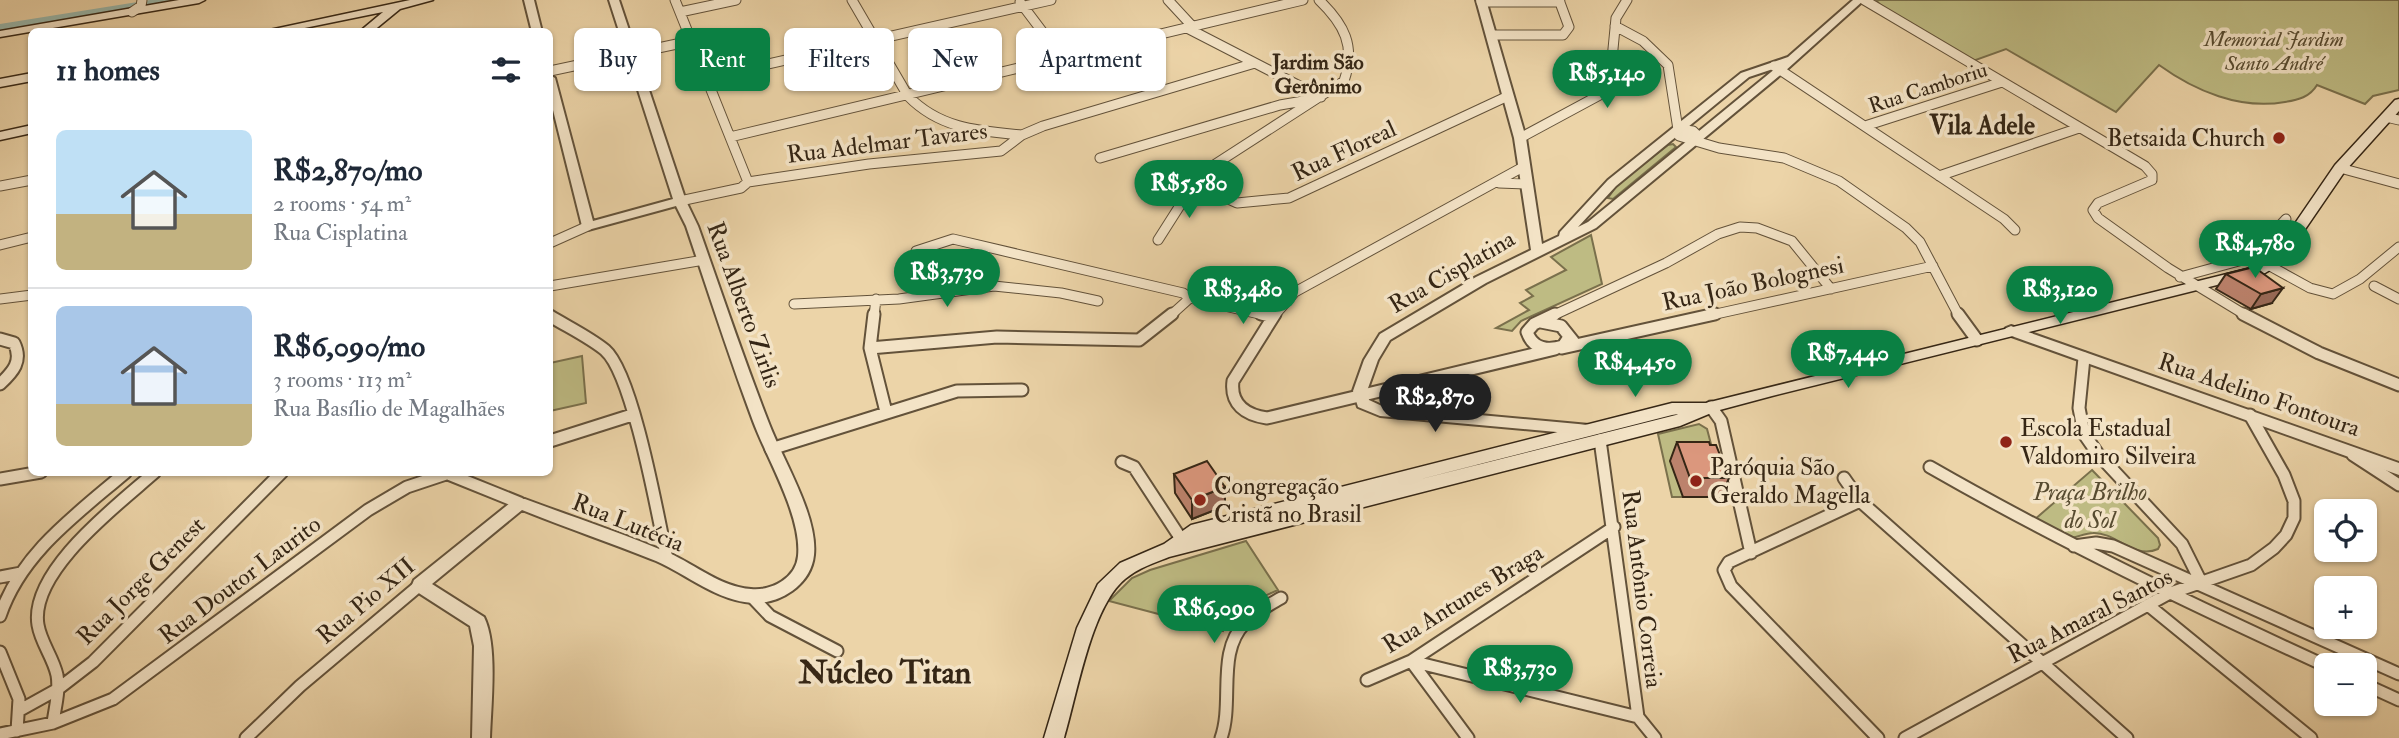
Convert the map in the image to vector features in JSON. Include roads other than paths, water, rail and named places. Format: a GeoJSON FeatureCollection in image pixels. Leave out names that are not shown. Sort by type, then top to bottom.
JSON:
{"type":"FeatureCollection","features":[{"type":"Feature","properties":{"kind":"main road"},"geometry":{"type":"LineString","coordinates":[[0,24],[141,4],[199,0]]}},
{"type":"Feature","properties":{"kind":"main road"},"geometry":{"type":"LineString","coordinates":[[286,28],[427,0]]}},
{"type":"Feature","properties":{"kind":"main road"},"geometry":{"type":"LineString","coordinates":[[28,28],[141,4]]}},
{"type":"Feature","properties":{"kind":"main road"},"geometry":{"type":"LineString","coordinates":[[369,28],[399,6]]}},
{"type":"Feature","properties":{"kind":"main road"},"geometry":{"type":"LineString","coordinates":[[0,34],[28,28]]}},
{"type":"Feature","properties":{"kind":"main road"},"geometry":{"type":"LineString","coordinates":[[0,83],[28,78]]}},
{"type":"Feature","properties":{"kind":"main road"},"geometry":{"type":"LineString","coordinates":[[1054,738],[1089,624],[1103,591],[1117,575],[1165,551],[1184,543],[1324,505],[1595,435],[1680,420],[1711,407],[2197,287],[2270,266],[2277,260],[2340,168],[2392,118],[2399,103]]}},
{"type":"Feature","properties":{"kind":"main road"},"geometry":{"type":"LineString","coordinates":[[0,136],[28,131]]}},
{"type":"Feature","properties":{"kind":"street"},"geometry":{"type":"LineString","coordinates":[[529,0],[536,28]]}},
{"type":"Feature","properties":{"kind":"street","name":"Rua Alberto Zirlis"},"geometry":{"type":"LineString","coordinates":[[614,0],[623,28]]}},
{"type":"Feature","properties":{"kind":"street"},"geometry":{"type":"LineString","coordinates":[[675,0],[686,28]]}},
{"type":"Feature","properties":{"kind":"street"},"geometry":{"type":"LineString","coordinates":[[680,12],[736,0]]}},
{"type":"Feature","properties":{"kind":"street"},"geometry":{"type":"LineString","coordinates":[[852,0],[868,28]]}},
{"type":"Feature","properties":{"kind":"street"},"geometry":{"type":"LineString","coordinates":[[894,35],[1020,3],[1051,0]]}},
{"type":"Feature","properties":{"kind":"street"},"geometry":{"type":"LineString","coordinates":[[1168,0],[1191,28],[1319,98]]}},
{"type":"Feature","properties":{"kind":"street"},"geometry":{"type":"LineString","coordinates":[[1166,34],[1303,0]]}},
{"type":"Feature","properties":{"kind":"street"},"geometry":{"type":"LineString","coordinates":[[1158,240],[1193,183],[1206,169],[1259,127],[1340,85],[1348,68],[1341,25],[1319,0]]}},
{"type":"Feature","properties":{"kind":"street"},"geometry":{"type":"LineString","coordinates":[[1520,138],[1609,90],[1616,18],[1627,0]]}},
{"type":"Feature","properties":{"kind":"street"},"geometry":{"type":"LineString","coordinates":[[1536,250],[1592,225],[1776,67],[1789,60],[1861,0],[2145,166],[2153,177],[2149,182],[2098,203],[2094,214],[2152,259],[2197,287],[2334,362],[2399,385]]}},
{"type":"Feature","properties":{"kind":"street"},"geometry":{"type":"LineString","coordinates":[[1481,1],[1560,1],[1569,27],[1563,35],[1490,34]]}},
{"type":"Feature","properties":{"kind":"street","name":"Rua Cisplatina"},"geometry":{"type":"LineString","coordinates":[[1361,399],[1360,391],[1373,353],[1385,337],[1536,250],[1520,138],[1481,1]]}},
{"type":"Feature","properties":{"kind":"street"},"geometry":{"type":"LineString","coordinates":[[1020,3],[1039,28]]}},
{"type":"Feature","properties":{"kind":"street"},"geometry":{"type":"LineString","coordinates":[[1615,26],[1643,41],[1668,65],[1679,136],[1719,148],[1784,158],[1831,176],[1914,235],[1964,325],[1977,340]]}},
{"type":"Feature","properties":{"kind":"street","name":"Rua Adelmar Tavares"},"geometry":{"type":"LineString","coordinates":[[680,201],[741,188],[748,182],[869,164],[991,152],[1007,147],[1022,135],[1255,63]]}},
{"type":"Feature","properties":{"kind":"street"},"geometry":{"type":"LineString","coordinates":[[553,70],[574,66]]}},
{"type":"Feature","properties":{"kind":"street"},"geometry":{"type":"LineString","coordinates":[[1559,240],[1612,183],[1745,75],[1776,67],[2004,219],[2015,230]]}},
{"type":"Feature","properties":{"kind":"street"},"geometry":{"type":"LineString","coordinates":[[730,137],[1016,70]]}},
{"type":"Feature","properties":{"kind":"street"},"geometry":{"type":"LineString","coordinates":[[894,72],[908,96],[928,114],[955,128],[1022,135]]}},
{"type":"Feature","properties":{"kind":"street","name":"Rua Camboriu"},"geometry":{"type":"LineString","coordinates":[[1865,126],[2002,82]]}},
{"type":"Feature","properties":{"kind":"street"},"geometry":{"type":"LineString","coordinates":[[553,89],[589,226]]}},
{"type":"Feature","properties":{"kind":"street","name":"Rua Alberto Zirlis"},"geometry":{"type":"LineString","coordinates":[[643,91],[680,201],[704,260],[771,449],[796,505],[806,555],[800,575],[782,590],[752,597]]}},
{"type":"Feature","properties":{"kind":"street"},"geometry":{"type":"LineString","coordinates":[[711,91],[748,182]]}},
{"type":"Feature","properties":{"kind":"street","name":"Rua Floreal"},"geometry":{"type":"LineString","coordinates":[[1193,183],[1237,203],[1289,198],[1508,96]]}},
{"type":"Feature","properties":{"kind":"street"},"geometry":{"type":"LineString","coordinates":[[1100,158],[1280,105],[1319,98]]}},
{"type":"Feature","properties":{"kind":"street"},"geometry":{"type":"LineString","coordinates":[[1242,116],[1259,127]]}},
{"type":"Feature","properties":{"kind":"street"},"geometry":{"type":"LineString","coordinates":[[1939,176],[2079,128]]}},
{"type":"Feature","properties":{"kind":"street","name":"Rua João Bolognesi"},"geometry":{"type":"LineString","coordinates":[[1523,167],[1304,286],[1286,300],[1233,381],[1232,397],[1242,409],[1259,417],[1275,418],[1582,343],[1933,266]]}},
{"type":"Feature","properties":{"kind":"street"},"geometry":{"type":"LineString","coordinates":[[2340,168],[2399,184]]}},
{"type":"Feature","properties":{"kind":"street"},"geometry":{"type":"LineString","coordinates":[[0,186],[28,181]]}},
{"type":"Feature","properties":{"kind":"street"},"geometry":{"type":"LineString","coordinates":[[1496,183],[1526,184]]}},
{"type":"Feature","properties":{"kind":"street"},"geometry":{"type":"LineString","coordinates":[[553,242],[589,226],[680,201]]}},
{"type":"Feature","properties":{"kind":"street"},"geometry":{"type":"LineString","coordinates":[[2180,276],[2250,258],[2286,219]]}},
{"type":"Feature","properties":{"kind":"street"},"geometry":{"type":"LineString","coordinates":[[1526,356],[1531,350],[1528,328],[1538,322],[1666,263],[1718,234],[1740,228],[1757,228],[1792,241],[1831,289]]}},
{"type":"Feature","properties":{"kind":"street"},"geometry":{"type":"LineString","coordinates":[[0,244],[28,238]]}},
{"type":"Feature","properties":{"kind":"street"},"geometry":{"type":"LineString","coordinates":[[916,251],[953,239],[1273,317]]}},
{"type":"Feature","properties":{"kind":"street"},"geometry":{"type":"LineString","coordinates":[[2270,266],[2309,288],[2333,294],[2360,279],[2399,247]]}},
{"type":"Feature","properties":{"kind":"street"},"geometry":{"type":"LineString","coordinates":[[553,285],[704,260]]}},
{"type":"Feature","properties":{"kind":"street"},"geometry":{"type":"LineString","coordinates":[[794,304],[934,295],[994,286],[1061,293],[1098,301]]}},
{"type":"Feature","properties":{"kind":"street"},"geometry":{"type":"LineString","coordinates":[[2374,286],[2399,299]]}},
{"type":"Feature","properties":{"kind":"street"},"geometry":{"type":"LineString","coordinates":[[0,299],[28,296]]}},
{"type":"Feature","properties":{"kind":"street"},"geometry":{"type":"LineString","coordinates":[[870,348],[1007,336],[1139,340],[1146,337],[1190,298]]}},
{"type":"Feature","properties":{"kind":"street"},"geometry":{"type":"LineString","coordinates":[[876,299],[870,348],[886,412]]}},
{"type":"Feature","properties":{"kind":"street"},"geometry":{"type":"LineString","coordinates":[[1562,312],[1561,326],[1569,337],[1582,343]]}},
{"type":"Feature","properties":{"kind":"street"},"geometry":{"type":"LineString","coordinates":[[553,319],[606,351],[621,372],[667,559]]}},
{"type":"Feature","properties":{"kind":"street"},"geometry":{"type":"LineString","coordinates":[[1538,322],[1561,326]]}},
{"type":"Feature","properties":{"kind":"street","name":"Rua Adelino Fontoura"},"geometry":{"type":"LineString","coordinates":[[2035,325],[2063,350]]}},
{"type":"Feature","properties":{"kind":"street","name":"Rua Adelino Fontoura"},"geometry":{"type":"LineString","coordinates":[[2011,331],[2399,469]]}},
{"type":"Feature","properties":{"kind":"street"},"geometry":{"type":"LineString","coordinates":[[1531,342],[1540,347],[1557,349],[1566,344],[1569,337]]}},
{"type":"Feature","properties":{"kind":"street"},"geometry":{"type":"LineString","coordinates":[[0,339],[14,343],[18,349],[19,361],[0,384]]}},
{"type":"Feature","properties":{"kind":"street"},"geometry":{"type":"LineString","coordinates":[[2084,358],[2079,401],[2084,434],[2098,454],[2182,544],[2202,584]]}},
{"type":"Feature","properties":{"kind":"street"},"geometry":{"type":"LineString","coordinates":[[771,449],[957,391],[1022,390]]}},
{"type":"Feature","properties":{"kind":"street"},"geometry":{"type":"LineString","coordinates":[[1361,399],[1367,407],[1380,411],[1537,425],[1595,435]]}},
{"type":"Feature","properties":{"kind":"street"},"geometry":{"type":"LineString","coordinates":[[1711,407],[1721,421],[1751,552]]}},
{"type":"Feature","properties":{"kind":"street"},"geometry":{"type":"LineString","coordinates":[[553,440],[632,415]]}},
{"type":"Feature","properties":{"kind":"street","name":"Rua Amaral Santos"},"geometry":{"type":"LineString","coordinates":[[1905,738],[2168,594],[2251,565],[2286,535],[2294,518],[2294,501],[2284,475],[2250,415]]}},
{"type":"Feature","properties":{"kind":"street"},"geometry":{"type":"LineString","coordinates":[[1537,425],[1555,446]]}},
{"type":"Feature","properties":{"kind":"street","name":"Rua Antônio Correia"},"geometry":{"type":"LineString","coordinates":[[1595,435],[1614,527],[1638,717],[1655,738]]}},
{"type":"Feature","properties":{"kind":"street"},"geometry":{"type":"LineString","coordinates":[[2339,446],[2399,485]]}},
{"type":"Feature","properties":{"kind":"street"},"geometry":{"type":"LineString","coordinates":[[1122,462],[1134,467],[1184,543]]}},
{"type":"Feature","properties":{"kind":"street"},"geometry":{"type":"LineString","coordinates":[[1930,467],[2168,594],[2314,660]]}},
{"type":"Feature","properties":{"kind":"street"},"geometry":{"type":"LineString","coordinates":[[0,479],[28,474]]}},
{"type":"Feature","properties":{"kind":"street"},"geometry":{"type":"LineString","coordinates":[[0,616],[21,573],[52,537],[121,476]]}},
{"type":"Feature","properties":{"kind":"street"},"geometry":{"type":"LineString","coordinates":[[53,723],[58,690],[57,674],[37,620],[46,589],[65,556],[151,476]]}},
{"type":"Feature","properties":{"kind":"street","name":"Rua Jorge Genest"},"geometry":{"type":"LineString","coordinates":[[22,709],[58,690],[93,662],[278,476]]}},
{"type":"Feature","properties":{"kind":"street","name":"Rua Doutor Laurito"},"geometry":{"type":"LineString","coordinates":[[0,734],[53,723],[113,699],[368,510],[407,488],[441,476]]}},
{"type":"Feature","properties":{"kind":"street","name":"Rua Lutécia"},"geometry":{"type":"LineString","coordinates":[[457,476],[667,559],[699,579],[752,597]]}},
{"type":"Feature","properties":{"kind":"street"},"geometry":{"type":"LineString","coordinates":[[1844,478],[1860,501],[2127,738]]}},
{"type":"Feature","properties":{"kind":"street"},"geometry":{"type":"LineString","coordinates":[[1860,501],[1724,567],[1731,586],[1878,738]]}},
{"type":"Feature","properties":{"kind":"street","name":"Rua Pio XII"},"geometry":{"type":"LineString","coordinates":[[246,738],[300,686],[520,503]]}},
{"type":"Feature","properties":{"kind":"street","name":"Rua Antunes Braga"},"geometry":{"type":"LineString","coordinates":[[1367,680],[1411,661],[1614,527]]}},
{"type":"Feature","properties":{"kind":"street"},"geometry":{"type":"LineString","coordinates":[[2074,546],[2104,543],[2202,584],[2399,674]]}},
{"type":"Feature","properties":{"kind":"street"},"geometry":{"type":"LineString","coordinates":[[0,577],[21,573]]}},
{"type":"Feature","properties":{"kind":"street"},"geometry":{"type":"LineString","coordinates":[[420,585],[478,622],[483,646],[481,738]]}},
{"type":"Feature","properties":{"kind":"street"},"geometry":{"type":"LineString","coordinates":[[752,597],[771,616],[837,651]]}},
{"type":"Feature","properties":{"kind":"street"},"geometry":{"type":"LineString","coordinates":[[1221,738],[1229,716],[1229,663],[1235,637],[1253,615],[1281,598]]}},
{"type":"Feature","properties":{"kind":"street"},"geometry":{"type":"LineString","coordinates":[[2148,605],[2311,738]]}},
{"type":"Feature","properties":{"kind":"street"},"geometry":{"type":"LineString","coordinates":[[2254,633],[2260,612]]}},
{"type":"Feature","properties":{"kind":"street"},"geometry":{"type":"LineString","coordinates":[[0,652],[21,701],[17,731]]}},
{"type":"Feature","properties":{"kind":"street"},"geometry":{"type":"LineString","coordinates":[[1411,661],[1638,717]]}},
{"type":"Feature","properties":{"kind":"street"},"geometry":{"type":"LineString","coordinates":[[1411,661],[1468,738]]}},
{"type":"Feature","properties":{"kind":"street"},"geometry":{"type":"LineString","coordinates":[[2377,690],[2399,700]]}},
{"type":"Feature","properties":{"kind":"waterway"},"geometry":{"type":"LineString","coordinates":[[0,29],[178,0]]}},
{"type":"Feature","properties":{"kind":"place","name":"Betsaida Church"},"geometry":{"type":"Point","coordinates":[2279,138]}},
{"type":"Feature","properties":{"kind":"place","name":"Escola Estadual Valdomiro Silveira"},"geometry":{"type":"Point","coordinates":[2006,442]}},
{"type":"Feature","properties":{"kind":"place","name":"Paróquia São Geraldo Magella"},"geometry":{"type":"Point","coordinates":[1696,481]}},
{"type":"Feature","properties":{"kind":"place","name":"Congregação Cristã no Brasil"},"geometry":{"type":"Point","coordinates":[1200,500]}},
{"type":"Feature","properties":{"kind":"district","name":"Jardim São Gerônimo"},"geometry":{"type":"Point","coordinates":[1318,74]}},
{"type":"Feature","properties":{"kind":"district","name":"Vila Adele"},"geometry":{"type":"Point","coordinates":[1982,126]}},
{"type":"Feature","properties":{"kind":"district","name":"Núcleo Titan"},"geometry":{"type":"Point","coordinates":[885,673]}},
{"type":"Feature","properties":{"kind":"park label","name":"Memorial Jardim Santo André"},"geometry":{"type":"Point","coordinates":[2274,51]}},
{"type":"Feature","properties":{"kind":"park label","name":"Praça Brilho do Sol"},"geometry":{"type":"Point","coordinates":[2090,506]}}]}
